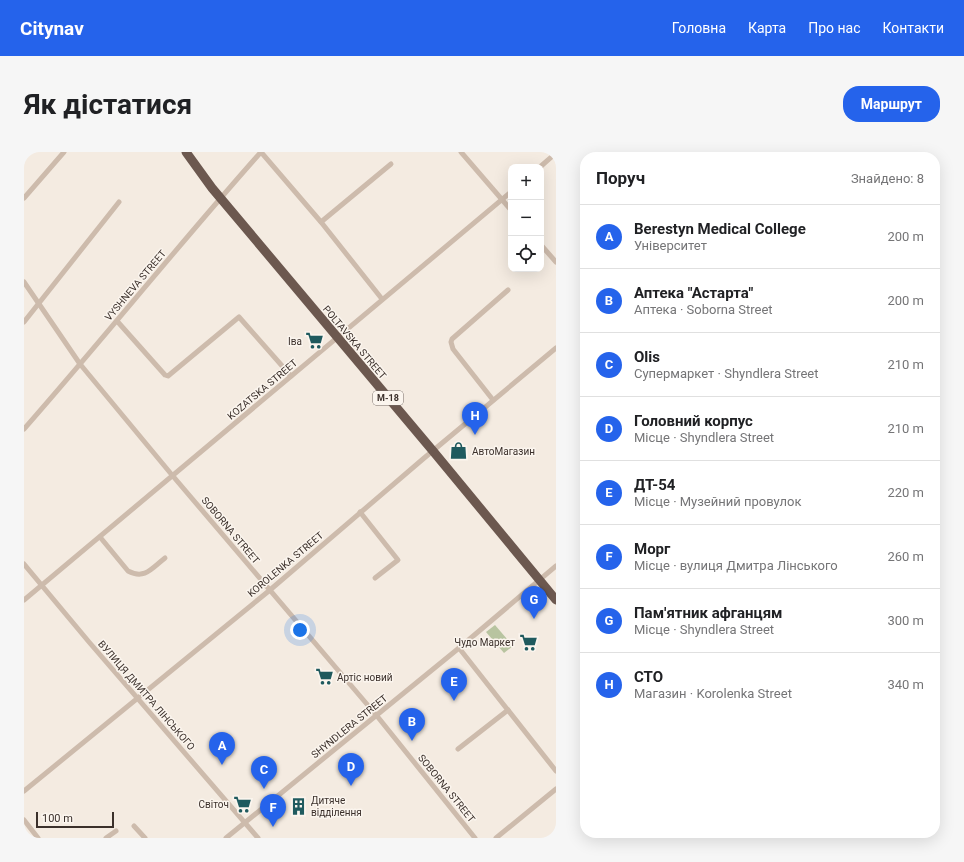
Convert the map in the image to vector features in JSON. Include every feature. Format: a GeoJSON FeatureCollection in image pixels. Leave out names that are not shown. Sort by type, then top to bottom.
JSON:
{"type":"FeatureCollection","features":[{"type":"Feature","properties":{"kind":"highway","name":"POLTAVSKA STREET"},"geometry":{"type":"LineString","coordinates":[[186,152],[220,198],[556,600]]}},
{"type":"Feature","properties":{"kind":"street"},"geometry":{"type":"LineString","coordinates":[[24,198],[64,152]]}},
{"type":"Feature","properties":{"kind":"street"},"geometry":{"type":"LineString","coordinates":[[261,152],[321,222],[382,298]]}},
{"type":"Feature","properties":{"kind":"street","name":"VYSHNEVA STREET"},"geometry":{"type":"LineString","coordinates":[[24,430],[220,198],[261,152]]}},
{"type":"Feature","properties":{"kind":"street"},"geometry":{"type":"LineString","coordinates":[[461,152],[508,206]]}},
{"type":"Feature","properties":{"kind":"street"},"geometry":{"type":"LineString","coordinates":[[543,164],[556,153]]}},
{"type":"Feature","properties":{"kind":"street"},"geometry":{"type":"LineString","coordinates":[[321,222],[392,164]]}},
{"type":"Feature","properties":{"kind":"street","name":"KOZATSKA STREET"},"geometry":{"type":"LineString","coordinates":[[24,600],[337,338],[382,298],[508,194]]}},
{"type":"Feature","properties":{"kind":"street"},"geometry":{"type":"LineString","coordinates":[[24,322],[119,202]]}},
{"type":"Feature","properties":{"kind":"street"},"geometry":{"type":"LineString","coordinates":[[544,248],[556,262]]}},
{"type":"Feature","properties":{"kind":"street","name":"SOBORNA STREET"},"geometry":{"type":"LineString","coordinates":[[24,282],[80,364],[172,475],[377,716],[475,838]]}},
{"type":"Feature","properties":{"kind":"street"},"geometry":{"type":"LineString","coordinates":[[493,400],[453,349],[451,342],[452,339],[508,290]]}},
{"type":"Feature","properties":{"kind":"street"},"geometry":{"type":"LineString","coordinates":[[117,321],[165,375],[168,376],[239,317],[291,376]]}},
{"type":"Feature","properties":{"kind":"street","name":"KOROLENKA STREET"},"geometry":{"type":"LineString","coordinates":[[24,791],[270,590],[360,512],[556,348]]}},
{"type":"Feature","properties":{"kind":"street"},"geometry":{"type":"LineString","coordinates":[[360,512],[398,560],[375,578]]}},
{"type":"Feature","properties":{"kind":"street"},"geometry":{"type":"LineString","coordinates":[[100,537],[128,570],[134,574],[140,575],[148,572],[165,558]]}},
{"type":"Feature","properties":{"kind":"street","name":"ВУЛИЦЯ ДМИТРА ЛІНСЬКОГО"},"geometry":{"type":"LineString","coordinates":[[24,564],[258,838]]}},
{"type":"Feature","properties":{"kind":"street","name":"SHYNDLERA STREET"},"geometry":{"type":"LineString","coordinates":[[226,838],[377,716],[556,566]]}},
{"type":"Feature","properties":{"kind":"street"},"geometry":{"type":"LineString","coordinates":[[459,648],[556,771]]}},
{"type":"Feature","properties":{"kind":"street"},"geometry":{"type":"LineString","coordinates":[[458,749],[508,710]]}},
{"type":"Feature","properties":{"kind":"street"},"geometry":{"type":"LineString","coordinates":[[496,838],[556,789]]}},
{"type":"Feature","properties":{"kind":"street"},"geometry":{"type":"LineString","coordinates":[[24,820],[38,838]]}},
{"type":"Feature","properties":{"kind":"street"},"geometry":{"type":"LineString","coordinates":[[134,826],[145,838]]}},
{"type":"Feature","properties":{"kind":"street"},"geometry":{"type":"LineString","coordinates":[[106,838],[116,831]]}},
{"type":"Feature","properties":{"kind":"green space"},"geometry":{"type":"Polygon","coordinates":[[[495,625],[513,646],[504,653],[486,632],[495,625]]]}},
{"type":"Feature","properties":{"kind":"place","name":"Іва"},"geometry":{"type":"Point","coordinates":[315,341]}},
{"type":"Feature","properties":{"kind":"place","name":"СТО"},"geometry":{"type":"Point","coordinates":[475,435]}},
{"type":"Feature","properties":{"kind":"place","name":"АвтоМагазин"},"geometry":{"type":"Point","coordinates":[459,451]}},
{"type":"Feature","properties":{"kind":"place","name":"Пам'ятник афганцям"},"geometry":{"type":"Point","coordinates":[534,619]}},
{"type":"Feature","properties":{"kind":"place","name":"Чудо Маркет"},"geometry":{"type":"Point","coordinates":[528,642]}},
{"type":"Feature","properties":{"kind":"place","name":"Артіс новий"},"geometry":{"type":"Point","coordinates":[324,677]}},
{"type":"Feature","properties":{"kind":"place","name":"ДТ-54"},"geometry":{"type":"Point","coordinates":[454,701]}},
{"type":"Feature","properties":{"kind":"place","name":"Аптека \"Астарта\""},"geometry":{"type":"Point","coordinates":[412,741]}},
{"type":"Feature","properties":{"kind":"place","name":"Berestyn Medical College"},"geometry":{"type":"Point","coordinates":[222,765]}},
{"type":"Feature","properties":{"kind":"place","name":"Головний корпус"},"geometry":{"type":"Point","coordinates":[351,786]}},
{"type":"Feature","properties":{"kind":"place","name":"Olis"},"geometry":{"type":"Point","coordinates":[264,789]}},
{"type":"Feature","properties":{"kind":"place","name":"Світоч"},"geometry":{"type":"Point","coordinates":[242,804]}},
{"type":"Feature","properties":{"kind":"place","name":"Дитяче відділення"},"geometry":{"type":"Point","coordinates":[298,806]}},
{"type":"Feature","properties":{"kind":"place","name":"Морг"},"geometry":{"type":"Point","coordinates":[273,827]}}]}
